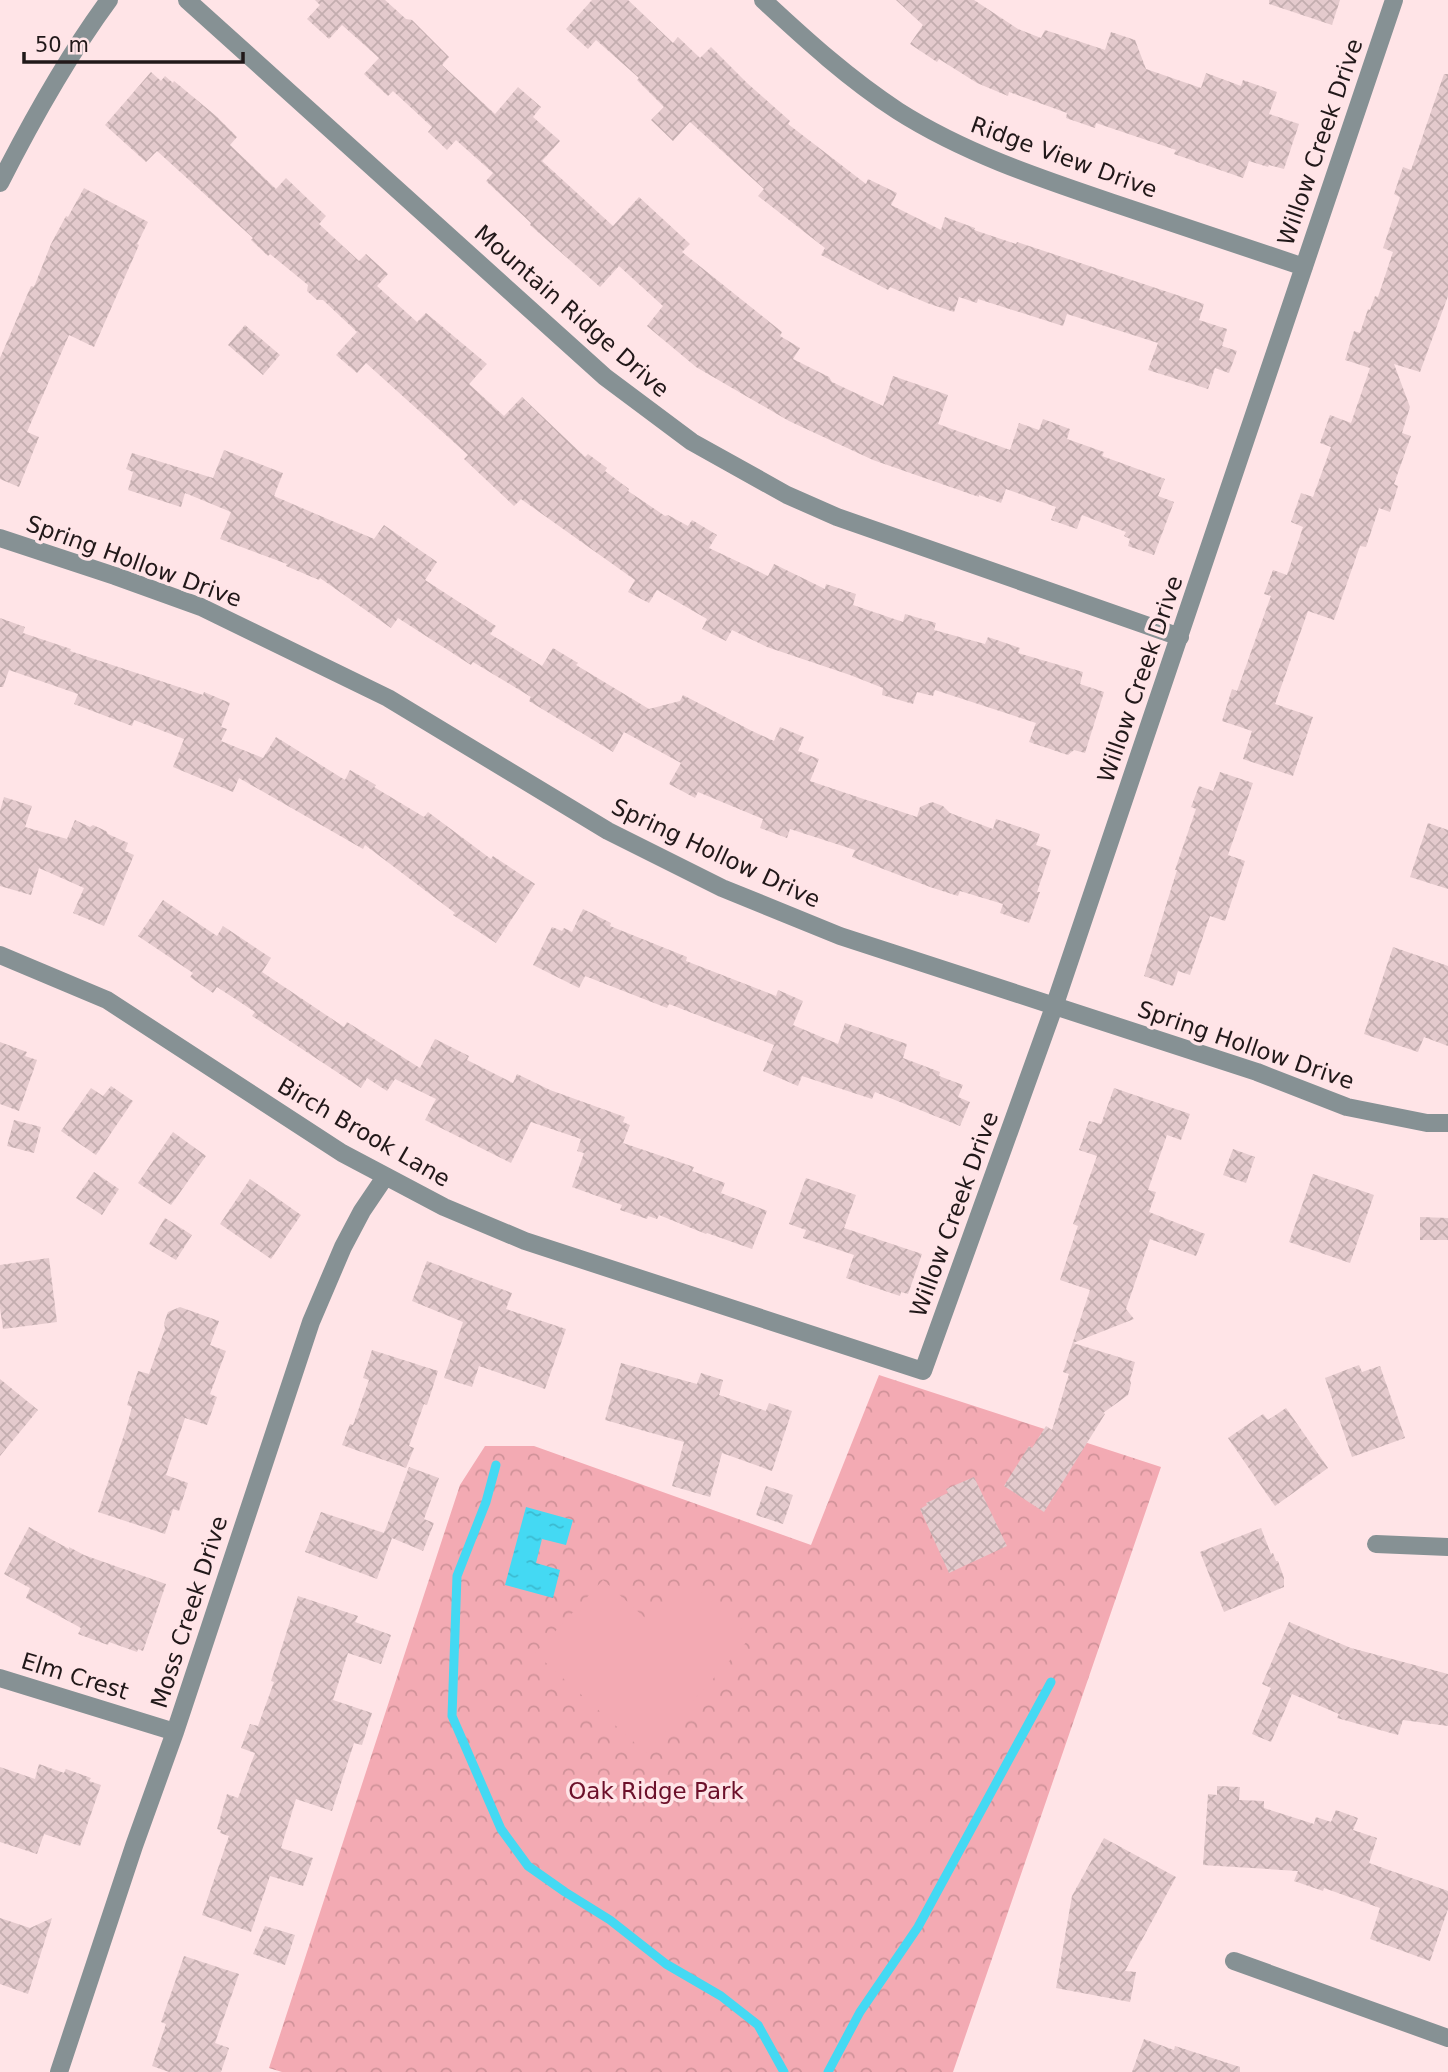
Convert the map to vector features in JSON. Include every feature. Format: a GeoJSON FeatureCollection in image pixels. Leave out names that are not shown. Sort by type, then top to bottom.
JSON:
{"type":"FeatureCollection","features":[{"type":"Feature","properties":{"kind":"street"},"geometry":{"type":"LineString","coordinates":[[0,183],[75,50],[109,0]]}},
{"type":"Feature","properties":{"kind":"street","name":"Mountain Ridge Drive"},"geometry":{"type":"LineString","coordinates":[[187,0],[605,377],[692,442],[787,495],[837,517],[1180,637]]}},
{"type":"Feature","properties":{"kind":"street","name":"Ridge View Drive"},"geometry":{"type":"LineString","coordinates":[[763,0],[818,52],[858,84],[944,137],[990,159],[1061,185],[1304,267]]}},
{"type":"Feature","properties":{"kind":"street","name":"Willow Creek Drive"},"geometry":{"type":"LineString","coordinates":[[923,1371],[1054,1007],[1394,0]]}},
{"type":"Feature","properties":{"kind":"street","name":"Spring Hollow Drive"},"geometry":{"type":"LineString","coordinates":[[0,538],[201,607],[388,698],[608,831],[722,888],[840,936],[1257,1072],[1347,1107],[1427,1123],[1448,1123]]}},
{"type":"Feature","properties":{"kind":"street","name":"Birch Brook Lane"},"geometry":{"type":"LineString","coordinates":[[0,955],[107,1000],[342,1153],[444,1207],[525,1241],[923,1371]]}},
{"type":"Feature","properties":{"kind":"street","name":"Moss Creek Drive"},"geometry":{"type":"LineString","coordinates":[[59,2072],[311,1322],[342,1247],[385,1177]]}},
{"type":"Feature","properties":{"kind":"street"},"geometry":{"type":"LineString","coordinates":[[1376,1544],[1448,1547]]}},
{"type":"Feature","properties":{"kind":"street","name":"Elm Crest"},"geometry":{"type":"LineString","coordinates":[[0,1678],[175,1732]]}},
{"type":"Feature","properties":{"kind":"street"},"geometry":{"type":"LineString","coordinates":[[1234,1961],[1448,2038]]}},
{"type":"Feature","properties":{"kind":"green space","name":"Oak Ridge Park"},"geometry":{"type":"Polygon","coordinates":[[[879,1375],[1161,1467],[953,2072],[282,2072],[269,2068],[460,1485],[485,1446],[534,1446],[811,1545],[879,1375]]]}},
{"type":"Feature","properties":{"kind":"green space"},"geometry":{"type":"Polygon","coordinates":[[[603,1580],[654,1626],[692,1584],[751,1637],[646,1753],[535,1653],[603,1580]]]}},
{"type":"Feature","properties":{"kind":"water"},"geometry":{"type":"Polygon","coordinates":[[[526,1507],[573,1520],[566,1545],[542,1539],[536,1563],[560,1570],[553,1598],[505,1585],[526,1507]]]}},
{"type":"Feature","properties":{"kind":"building"},"geometry":{"type":"Polygon","coordinates":[[[315,0],[385,0],[406,19],[412,20],[449,57],[442,65],[495,114],[518,87],[541,107],[533,117],[560,141],[542,161],[613,226],[639,197],[690,244],[682,252],[782,332],[780,336],[800,348],[793,359],[829,377],[832,382],[883,406],[893,376],[948,395],[938,424],[1010,450],[1019,423],[1039,430],[1043,419],[1070,429],[1067,439],[1104,452],[1102,456],[1165,479],[1158,496],[1174,502],[1154,555],[1128,546],[1130,539],[1124,536],[1126,532],[1082,515],[1077,529],[1051,520],[1056,507],[1006,489],[1001,503],[873,460],[789,421],[696,367],[647,326],[663,306],[619,266],[600,287],[530,225],[531,223],[486,181],[493,173],[456,140],[447,150],[428,132],[432,127],[393,91],[388,96],[364,74],[379,58],[342,25],[329,39],[307,19],[320,5],[315,0]]]}},
{"type":"Feature","properties":{"kind":"building"},"geometry":{"type":"Polygon","coordinates":[[[592,0],[628,0],[673,43],[678,37],[700,58],[711,47],[790,121],[788,124],[866,184],[868,179],[897,193],[891,205],[941,230],[945,217],[975,228],[974,230],[1204,304],[1199,320],[1227,329],[1222,346],[1237,351],[1229,373],[1215,368],[1208,389],[1148,370],[1158,343],[1067,314],[1063,326],[978,299],[977,303],[959,297],[954,312],[890,287],[888,290],[821,255],[825,248],[758,196],[764,189],[690,122],[673,141],[651,120],[664,107],[637,80],[639,78],[596,40],[588,49],[566,29],[592,0]]]}},
{"type":"Feature","properties":{"kind":"building"},"geometry":{"type":"Polygon","coordinates":[[[896,0],[974,0],[1018,29],[1041,38],[1045,30],[1105,50],[1111,32],[1135,40],[1146,69],[1201,88],[1206,73],[1241,86],[1243,80],[1277,92],[1269,114],[1299,124],[1284,169],[1249,161],[1243,178],[1174,154],[1176,150],[1096,123],[1095,128],[1066,118],[1067,113],[1009,92],[1008,96],[977,83],[910,44],[923,25],[896,0]]]}},
{"type":"Feature","properties":{"kind":"building"},"geometry":{"type":"Polygon","coordinates":[[[1269,0],[1340,0],[1332,25],[1269,4],[1269,0]]]}},
{"type":"Feature","properties":{"kind":"building"},"geometry":{"type":"Polygon","coordinates":[[[151,72],[161,81],[165,76],[173,83],[174,81],[216,116],[237,137],[230,145],[276,189],[286,178],[326,216],[319,224],[359,261],[366,254],[388,274],[377,286],[417,322],[426,313],[487,364],[469,384],[504,416],[522,397],[585,457],[588,454],[607,468],[605,471],[629,489],[628,491],[665,516],[668,515],[688,526],[692,520],[717,535],[709,548],[768,576],[774,564],[825,589],[826,584],[856,594],[853,605],[903,622],[905,614],[936,623],[934,630],[985,644],[988,637],[1020,648],[1018,653],[1083,672],[1080,684],[1104,692],[1085,753],[1074,750],[1068,755],[1029,742],[1036,723],[935,690],[933,696],[917,692],[913,704],[882,695],[883,688],[767,647],[732,630],[726,641],[702,629],[707,619],[657,590],[649,603],[628,592],[635,580],[521,499],[514,506],[464,459],[468,455],[366,363],[357,373],[336,355],[357,332],[323,300],[317,300],[307,291],[308,285],[270,254],[268,256],[251,240],[253,238],[157,151],[146,162],[105,125],[151,72]]]}},
{"type":"Feature","properties":{"kind":"building"},"geometry":{"type":"Polygon","coordinates":[[[1444,74],[1448,74],[1448,296],[1420,372],[1394,364],[1410,407],[1402,433],[1411,436],[1394,484],[1398,486],[1390,512],[1379,508],[1366,547],[1360,546],[1334,620],[1308,611],[1275,704],[1313,717],[1293,776],[1243,759],[1252,731],[1222,721],[1232,689],[1237,691],[1271,596],[1264,594],[1273,570],[1287,575],[1303,527],[1291,522],[1301,493],[1313,497],[1331,447],[1320,443],[1330,415],[1351,423],[1370,368],[1345,360],[1354,331],[1360,333],[1368,309],[1370,310],[1375,296],[1378,297],[1393,252],[1383,248],[1400,197],[1394,194],[1403,167],[1411,170],[1444,74]]]}},
{"type":"Feature","properties":{"kind":"building"},"geometry":{"type":"Polygon","coordinates":[[[84,188],[148,222],[94,347],[69,335],[27,432],[39,437],[19,487],[0,479],[0,358],[51,244],[84,188]]]}},
{"type":"Feature","properties":{"kind":"building"},"geometry":{"type":"Polygon","coordinates":[[[245,325],[280,355],[263,375],[228,345],[245,325]]]}},
{"type":"Feature","properties":{"kind":"building"},"geometry":{"type":"Polygon","coordinates":[[[224,450],[283,473],[274,496],[374,539],[384,525],[437,562],[425,580],[496,626],[490,634],[542,666],[553,648],[649,709],[680,701],[683,695],[774,741],[780,727],[804,737],[798,751],[819,759],[810,781],[917,817],[920,807],[932,802],[943,806],[950,813],[993,829],[996,819],[1040,834],[1036,845],[1051,850],[1029,923],[1000,913],[1003,904],[960,891],[958,896],[930,887],[852,857],[855,850],[790,829],[787,838],[760,828],[763,819],[698,792],[695,798],[669,784],[681,763],[624,732],[613,752],[529,701],[531,697],[473,662],[471,665],[398,618],[391,628],[320,578],[319,580],[286,566],[287,564],[220,539],[231,512],[185,493],[181,507],[128,490],[133,472],[126,469],[132,453],[213,478],[224,450]]]}},
{"type":"Feature","properties":{"kind":"building"},"geometry":{"type":"Polygon","coordinates":[[[0,618],[25,627],[23,633],[71,649],[70,651],[203,695],[204,692],[230,703],[221,727],[227,729],[221,741],[263,758],[276,737],[345,780],[350,770],[424,817],[428,812],[491,859],[493,856],[535,884],[496,943],[453,915],[455,913],[365,845],[363,849],[239,778],[233,792],[173,767],[184,739],[134,720],[132,726],[74,704],[78,694],[9,670],[3,687],[0,687],[0,618]]]}},
{"type":"Feature","properties":{"kind":"building"},"geometry":{"type":"Polygon","coordinates":[[[1220,772],[1253,783],[1228,855],[1245,861],[1225,921],[1210,916],[1190,975],[1178,971],[1173,986],[1144,976],[1196,809],[1191,807],[1199,786],[1213,791],[1220,772]]]}},
{"type":"Feature","properties":{"kind":"building"},"geometry":{"type":"Polygon","coordinates":[[[4,797],[32,806],[25,827],[67,839],[75,820],[90,827],[93,825],[128,843],[125,851],[134,855],[104,926],[73,913],[84,888],[39,868],[31,895],[0,886],[0,811],[4,797]]]}},
{"type":"Feature","properties":{"kind":"building"},"geometry":{"type":"Polygon","coordinates":[[[1428,823],[1448,830],[1448,889],[1410,877],[1428,823]]]}},
{"type":"Feature","properties":{"kind":"building"},"geometry":{"type":"Polygon","coordinates":[[[163,900],[217,936],[223,926],[271,958],[262,972],[344,1027],[347,1022],[420,1068],[435,1039],[469,1056],[467,1060],[513,1083],[517,1074],[550,1090],[625,1117],[623,1122],[630,1125],[623,1143],[694,1167],[692,1171],[725,1183],[721,1193],[767,1211],[752,1249],[659,1215],[657,1219],[648,1216],[647,1219],[620,1210],[622,1205],[572,1187],[584,1153],[577,1151],[581,1139],[531,1122],[511,1163],[425,1120],[436,1099],[395,1079],[387,1091],[367,1078],[361,1088],[252,1016],[255,1012],[217,987],[213,993],[190,977],[193,973],[138,936],[163,900]]]}},
{"type":"Feature","properties":{"kind":"building"},"geometry":{"type":"Polygon","coordinates":[[[583,909],[611,923],[610,926],[687,957],[686,961],[776,996],[778,990],[803,1001],[793,1025],[838,1044],[845,1023],[907,1044],[903,1058],[940,1072],[939,1076],[963,1085],[958,1097],[970,1102],[960,1126],[875,1092],[872,1099],[802,1076],[798,1086],[763,1071],[774,1045],[669,1004],[667,1008],[585,976],[579,988],[533,965],[552,927],[572,932],[583,909]]]}},
{"type":"Feature","properties":{"kind":"building"},"geometry":{"type":"Polygon","coordinates":[[[1393,947],[1448,966],[1448,1046],[1424,1037],[1418,1052],[1364,1034],[1393,947]]]}},
{"type":"Feature","properties":{"kind":"building"},"geometry":{"type":"Polygon","coordinates":[[[0,1042],[27,1052],[25,1056],[37,1060],[19,1111],[0,1104],[0,1042]]]}},
{"type":"Feature","properties":{"kind":"building"},"geometry":{"type":"Polygon","coordinates":[[[111,1086],[133,1101],[96,1155],[61,1131],[91,1088],[103,1096],[111,1086]]]}},
{"type":"Feature","properties":{"kind":"building"},"geometry":{"type":"Polygon","coordinates":[[[1114,1088],[1190,1114],[1181,1140],[1167,1135],[1148,1190],[1156,1192],[1149,1212],[1205,1234],[1196,1256],[1150,1239],[1126,1309],[1134,1319],[1073,1343],[1135,1362],[1128,1395],[1103,1413],[1105,1414],[1044,1512],[1004,1486],[1029,1446],[1032,1448],[1046,1426],[1052,1430],[1069,1374],[1063,1372],[1090,1290],[1060,1280],[1078,1226],[1073,1224],[1097,1156],[1079,1150],[1089,1121],[1101,1124],[1114,1088]]]}},
{"type":"Feature","properties":{"kind":"building"},"geometry":{"type":"Polygon","coordinates":[[[14,1120],[41,1127],[34,1153],[7,1146],[14,1120]]]}},
{"type":"Feature","properties":{"kind":"building"},"geometry":{"type":"Polygon","coordinates":[[[173,1132],[206,1156],[171,1205],[138,1183],[173,1132]]]}},
{"type":"Feature","properties":{"kind":"building"},"geometry":{"type":"Polygon","coordinates":[[[1233,1149],[1255,1157],[1246,1183],[1223,1175],[1233,1149]]]}},
{"type":"Feature","properties":{"kind":"building"},"geometry":{"type":"Polygon","coordinates":[[[94,1172],[119,1189],[102,1215],[76,1198],[94,1172]]]}},
{"type":"Feature","properties":{"kind":"building"},"geometry":{"type":"Polygon","coordinates":[[[1313,1174],[1374,1195],[1350,1263],[1289,1242],[1313,1174]]]}},
{"type":"Feature","properties":{"kind":"building"},"geometry":{"type":"Polygon","coordinates":[[[806,1178],[856,1195],[844,1228],[922,1254],[908,1294],[901,1292],[900,1296],[846,1278],[854,1255],[803,1238],[806,1230],[789,1224],[806,1178]]]}},
{"type":"Feature","properties":{"kind":"building"},"geometry":{"type":"Polygon","coordinates":[[[250,1179],[301,1215],[271,1259],[220,1224],[250,1179]]]}},
{"type":"Feature","properties":{"kind":"building"},"geometry":{"type":"Polygon","coordinates":[[[1420,1217],[1448,1218],[1448,1240],[1420,1240],[1420,1217]]]}},
{"type":"Feature","properties":{"kind":"building"},"geometry":{"type":"Polygon","coordinates":[[[165,1218],[192,1235],[176,1260],[149,1244],[165,1218]]]}},
{"type":"Feature","properties":{"kind":"building"},"geometry":{"type":"Polygon","coordinates":[[[49,1258],[57,1322],[3,1329],[0,1265],[49,1258]]]}},
{"type":"Feature","properties":{"kind":"building"},"geometry":{"type":"Polygon","coordinates":[[[427,1261],[512,1293],[506,1309],[566,1329],[545,1389],[479,1366],[472,1387],[444,1378],[463,1322],[412,1301],[427,1261]]]}},
{"type":"Feature","properties":{"kind":"building"},"geometry":{"type":"Polygon","coordinates":[[[180,1307],[219,1321],[210,1345],[226,1351],[210,1394],[217,1397],[207,1425],[185,1418],[166,1475],[188,1483],[179,1511],[173,1509],[165,1534],[98,1512],[126,1429],[132,1407],[127,1405],[138,1371],[149,1374],[165,1329],[168,1312],[180,1307]]]}},
{"type":"Feature","properties":{"kind":"building"},"geometry":{"type":"Polygon","coordinates":[[[372,1350],[438,1371],[409,1446],[414,1448],[406,1468],[342,1445],[350,1424],[353,1425],[369,1380],[363,1378],[372,1350]]]}},
{"type":"Feature","properties":{"kind":"building"},"geometry":{"type":"Polygon","coordinates":[[[621,1363],[697,1384],[701,1373],[723,1380],[719,1395],[766,1411],[769,1403],[792,1411],[772,1471],[722,1453],[710,1497],[672,1486],[684,1442],[605,1420],[621,1363]]]}},
{"type":"Feature","properties":{"kind":"building"},"geometry":{"type":"Polygon","coordinates":[[[1359,1365],[1362,1372],[1380,1366],[1405,1438],[1352,1457],[1325,1378],[1359,1365]]]}},
{"type":"Feature","properties":{"kind":"building"},"geometry":{"type":"Polygon","coordinates":[[[0,1379],[38,1410],[0,1456],[0,1379]]]}},
{"type":"Feature","properties":{"kind":"building"},"geometry":{"type":"Polygon","coordinates":[[[1286,1408],[1328,1468],[1275,1506],[1228,1438],[1263,1414],[1268,1420],[1286,1408]]]}},
{"type":"Feature","properties":{"kind":"building"},"geometry":{"type":"Polygon","coordinates":[[[409,1467],[439,1478],[424,1519],[434,1523],[423,1551],[392,1538],[377,1579],[305,1552],[321,1512],[384,1533],[409,1467]]]}},
{"type":"Feature","properties":{"kind":"building"},"geometry":{"type":"Polygon","coordinates":[[[974,1477],[1007,1546],[949,1573],[920,1509],[927,1505],[926,1503],[948,1493],[946,1489],[974,1477]]]}},
{"type":"Feature","properties":{"kind":"building"},"geometry":{"type":"Polygon","coordinates":[[[766,1486],[793,1495],[783,1524],[756,1515],[766,1486]]]}},
{"type":"Feature","properties":{"kind":"building"},"geometry":{"type":"Polygon","coordinates":[[[29,1527],[69,1549],[166,1584],[143,1651],[138,1649],[137,1652],[109,1642],[108,1645],[78,1634],[81,1628],[26,1598],[30,1588],[4,1574],[29,1527]]]}},
{"type":"Feature","properties":{"kind":"building"},"geometry":{"type":"Polygon","coordinates":[[[1261,1528],[1271,1554],[1273,1553],[1278,1561],[1284,1587],[1224,1612],[1200,1552],[1261,1528]]]}},
{"type":"Feature","properties":{"kind":"building"},"geometry":{"type":"Polygon","coordinates":[[[298,1596],[358,1616],[355,1622],[391,1635],[381,1664],[348,1653],[333,1700],[372,1713],[362,1745],[354,1743],[332,1811],[296,1799],[281,1848],[313,1858],[303,1886],[270,1876],[251,1932],[202,1915],[229,1836],[217,1829],[227,1794],[238,1798],[255,1753],[241,1748],[250,1724],[258,1726],[274,1682],[271,1681],[298,1596]]]}},
{"type":"Feature","properties":{"kind":"building"},"geometry":{"type":"Polygon","coordinates":[[[1289,1622],[1351,1648],[1448,1674],[1448,1726],[1403,1720],[1398,1735],[1337,1718],[1339,1714],[1292,1694],[1271,1742],[1252,1734],[1271,1688],[1262,1684],[1289,1622]]]}},
{"type":"Feature","properties":{"kind":"building"},"geometry":{"type":"Polygon","coordinates":[[[39,1764],[64,1773],[66,1769],[91,1778],[89,1781],[101,1785],[80,1846],[44,1834],[37,1854],[0,1842],[0,1767],[35,1779],[39,1764]]]}},
{"type":"Feature","properties":{"kind":"building"},"geometry":{"type":"Polygon","coordinates":[[[1217,1786],[1240,1787],[1239,1800],[1264,1801],[1264,1808],[1314,1824],[1316,1817],[1331,1822],[1336,1810],[1358,1818],[1353,1830],[1377,1838],[1369,1863],[1448,1891],[1448,1909],[1430,1961],[1370,1939],[1380,1908],[1324,1888],[1323,1891],[1294,1881],[1298,1871],[1203,1865],[1208,1794],[1217,1795],[1217,1786]]]}},
{"type":"Feature","properties":{"kind":"building"},"geometry":{"type":"Polygon","coordinates":[[[1104,1838],[1176,1877],[1125,1971],[1136,1972],[1130,2002],[1056,1988],[1072,1896],[1104,1838]]]}},
{"type":"Feature","properties":{"kind":"building"},"geometry":{"type":"Polygon","coordinates":[[[0,1918],[30,1928],[52,1918],[28,1994],[0,1984],[0,1918]]]}},
{"type":"Feature","properties":{"kind":"building"},"geometry":{"type":"Polygon","coordinates":[[[265,1926],[295,1935],[285,1965],[253,1954],[265,1926]]]}},
{"type":"Feature","properties":{"kind":"building"},"geometry":{"type":"Polygon","coordinates":[[[184,1956],[239,1974],[215,2043],[229,2048],[221,2072],[169,2072],[152,2066],[166,2024],[161,2022],[184,1956]]]}},
{"type":"Feature","properties":{"kind":"building"},"geometry":{"type":"Polygon","coordinates":[[[1144,2039],[1174,2050],[1175,2046],[1240,2067],[1240,2072],[1132,2072],[1144,2039]]]}},
{"type":"Feature","properties":{"kind":"waterway"},"geometry":{"type":"LineString","coordinates":[[496,1465],[486,1502],[457,1576],[452,1716],[501,1829],[528,1866],[610,1920],[666,1964],[721,1996],[758,2025],[784,2072]]}},
{"type":"Feature","properties":{"kind":"waterway"},"geometry":{"type":"LineString","coordinates":[[828,2072],[860,2012],[918,1927],[1051,1682]]}}]}
